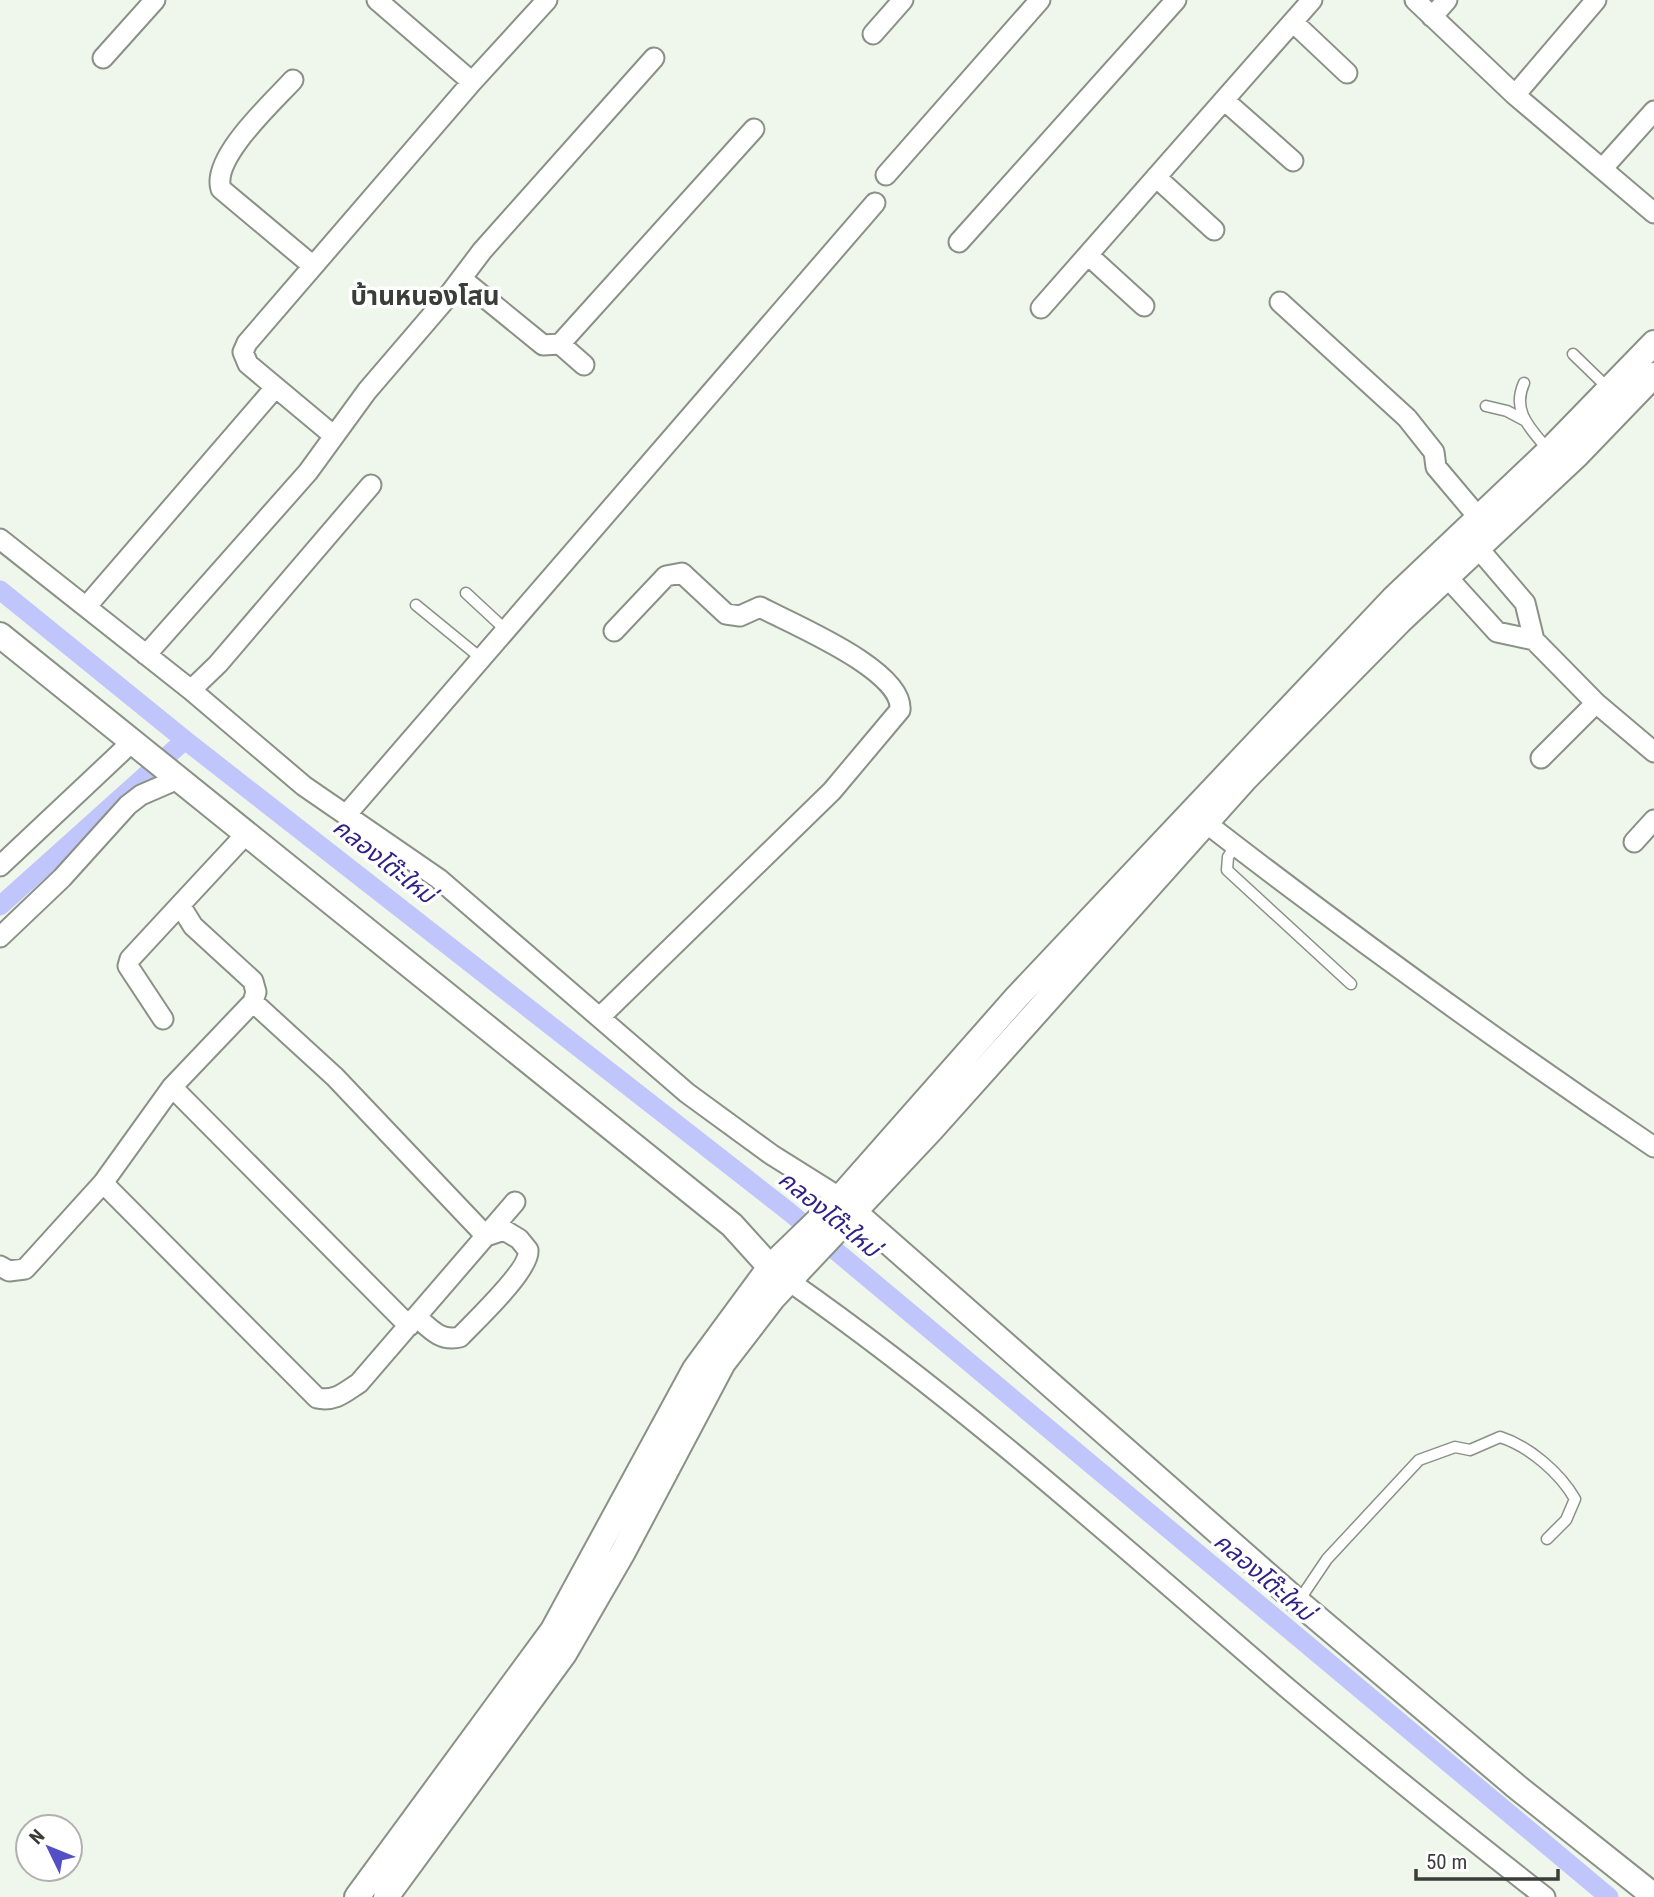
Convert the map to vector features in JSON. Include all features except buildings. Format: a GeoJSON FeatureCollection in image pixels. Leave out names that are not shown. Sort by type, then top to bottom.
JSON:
{"type":"FeatureCollection","features":[{"type":"Feature","properties":{"kind":"street"},"geometry":{"type":"LineString","coordinates":[[103,58],[155,0]]}},
{"type":"Feature","properties":{"kind":"street"},"geometry":{"type":"LineString","coordinates":[[333,435],[274,389],[248,364],[243,352],[247,343],[472,82],[547,0]]}},
{"type":"Feature","properties":{"kind":"street"},"geometry":{"type":"LineString","coordinates":[[873,34],[903,0]]}},
{"type":"Feature","properties":{"kind":"street"},"geometry":{"type":"LineString","coordinates":[[886,175],[1040,0]]}},
{"type":"Feature","properties":{"kind":"street"},"geometry":{"type":"LineString","coordinates":[[960,242],[1176,0]]}},
{"type":"Feature","properties":{"kind":"street"},"geometry":{"type":"LineString","coordinates":[[1041,308],[1312,0]]}},
{"type":"Feature","properties":{"kind":"street"},"geometry":{"type":"LineString","coordinates":[[1415,0],[1515,95],[1654,213]]}},
{"type":"Feature","properties":{"kind":"street"},"geometry":{"type":"LineString","coordinates":[[1432,16],[1447,0]]}},
{"type":"Feature","properties":{"kind":"street"},"geometry":{"type":"LineString","coordinates":[[1515,95],[1596,0]]}},
{"type":"Feature","properties":{"kind":"street"},"geometry":{"type":"LineString","coordinates":[[383,2],[472,82]]}},
{"type":"Feature","properties":{"kind":"street"},"geometry":{"type":"LineString","coordinates":[[1293,22],[1347,73]]}},
{"type":"Feature","properties":{"kind":"street"},"geometry":{"type":"LineString","coordinates":[[146,655],[308,472],[333,435],[515,213],[654,58]]}},
{"type":"Feature","properties":{"kind":"street"},"geometry":{"type":"LineString","coordinates":[[293,80],[236,143],[221,168],[218,180],[221,189],[313,266]]}},
{"type":"Feature","properties":{"kind":"street"},"geometry":{"type":"LineString","coordinates":[[1224,100],[1293,161]]}},
{"type":"Feature","properties":{"kind":"street"},"geometry":{"type":"LineString","coordinates":[[1602,169],[1654,111]]}},
{"type":"Feature","properties":{"kind":"street"},"geometry":{"type":"LineString","coordinates":[[560,344],[754,129]]}},
{"type":"Feature","properties":{"kind":"street"},"geometry":{"type":"LineString","coordinates":[[1156,177],[1214,230]]}},
{"type":"Feature","properties":{"kind":"street"},"geometry":{"type":"LineString","coordinates":[[346,815],[507,632],[875,203]]}},
{"type":"Feature","properties":{"kind":"street"},"geometry":{"type":"LineString","coordinates":[[1088,255],[1144,306]]}},
{"type":"Feature","properties":{"kind":"street"},"geometry":{"type":"LineString","coordinates":[[462,279],[543,345],[560,344],[584,365]]}},
{"type":"Feature","properties":{"kind":"street"},"geometry":{"type":"LineString","coordinates":[[1280,302],[1407,418],[1434,452],[1436,467],[1479,518]]}},
{"type":"Feature","properties":{"kind":"street"},"geometry":{"type":"LineString","coordinates":[[843,1209],[1017,998],[1194,808],[1392,599],[1611,391],[1654,343]]}},
{"type":"Feature","properties":{"kind":"street"},"geometry":{"type":"LineString","coordinates":[[357,1897],[553,1630],[695,1368],[1246,778],[1654,375]]}},
{"type":"Feature","properties":{"kind":"street"},"geometry":{"type":"LineString","coordinates":[[86,607],[274,389]]}},
{"type":"Feature","properties":{"kind":"street"},"geometry":{"type":"LineString","coordinates":[[191,690],[218,664],[371,485]]}},
{"type":"Feature","properties":{"kind":"street"},"geometry":{"type":"LineString","coordinates":[[0,539],[191,690],[304,786],[439,879],[687,1093],[843,1209],[1298,1602],[1517,1787],[1654,1896]]}},
{"type":"Feature","properties":{"kind":"street"},"geometry":{"type":"LineString","coordinates":[[1478,548],[1525,603],[1534,640],[1596,703],[1654,752]]}},
{"type":"Feature","properties":{"kind":"street"},"geometry":{"type":"LineString","coordinates":[[600,1017],[832,790],[900,710],[901,700],[887,679],[827,641],[760,607],[740,616],[726,614],[682,573],[666,576],[614,631]]}},
{"type":"Feature","properties":{"kind":"street"},"geometry":{"type":"LineString","coordinates":[[1447,577],[1497,632],[1534,640]]}},
{"type":"Feature","properties":{"kind":"street"},"geometry":{"type":"LineString","coordinates":[[0,635],[1050,1484],[1418,1797],[1545,1897]]}},
{"type":"Feature","properties":{"kind":"street"},"geometry":{"type":"LineString","coordinates":[[1541,758],[1596,703]]}},
{"type":"Feature","properties":{"kind":"street"},"geometry":{"type":"LineString","coordinates":[[0,866],[136,744]]}},
{"type":"Feature","properties":{"kind":"street"},"geometry":{"type":"LineString","coordinates":[[0,937],[62,878],[128,805],[172,775]]}},
{"type":"Feature","properties":{"kind":"street"},"geometry":{"type":"LineString","coordinates":[[1634,842],[1654,820]]}},
{"type":"Feature","properties":{"kind":"street"},"geometry":{"type":"LineString","coordinates":[[1206,823],[1435,997],[1654,1147]]}},
{"type":"Feature","properties":{"kind":"street"},"geometry":{"type":"LineString","coordinates":[[163,1019],[128,966],[130,959],[246,834]]}},
{"type":"Feature","properties":{"kind":"street"},"geometry":{"type":"LineString","coordinates":[[0,1266],[9,1271],[25,1269],[103,1183],[172,1087],[253,1002],[256,992],[253,981],[193,926],[180,905]]}},
{"type":"Feature","properties":{"kind":"street"},"geometry":{"type":"LineString","coordinates":[[253,1002],[335,1077],[486,1236]]}},
{"type":"Feature","properties":{"kind":"street"},"geometry":{"type":"LineString","coordinates":[[172,1087],[413,1322],[441,1338],[451,1340],[460,1337],[527,1261],[528,1250],[519,1239],[504,1230],[486,1236]]}},
{"type":"Feature","properties":{"kind":"street"},"geometry":{"type":"LineString","coordinates":[[103,1183],[317,1398],[337,1398],[359,1383],[515,1202]]}},
{"type":"Feature","properties":{"kind":"street"},"geometry":{"type":"LineString","coordinates":[[386,1897],[564,1654],[623,1552],[723,1363],[784,1270]]}},
{"type":"Feature","properties":{"kind":"lane"},"geometry":{"type":"LineString","coordinates":[[1573,354],[1611,391]]}},
{"type":"Feature","properties":{"kind":"lane"},"geometry":{"type":"LineString","coordinates":[[1524,383],[1519,408],[1524,420],[1549,451]]}},
{"type":"Feature","properties":{"kind":"lane"},"geometry":{"type":"LineString","coordinates":[[1486,406],[1507,411],[1524,420]]}},
{"type":"Feature","properties":{"kind":"lane"},"geometry":{"type":"LineString","coordinates":[[466,593],[507,632]]}},
{"type":"Feature","properties":{"kind":"lane"},"geometry":{"type":"LineString","coordinates":[[416,605],[483,659]]}},
{"type":"Feature","properties":{"kind":"lane"},"geometry":{"type":"LineString","coordinates":[[1235,846],[1228,857],[1227,870],[1351,984]]}},
{"type":"Feature","properties":{"kind":"lane"},"geometry":{"type":"LineString","coordinates":[[1298,1602],[1327,1559],[1419,1460],[1441,1450],[1455,1447],[1470,1450],[1500,1437],[1537,1457],[1567,1485],[1575,1499],[1566,1520],[1547,1539]]}},
{"type":"Feature","properties":{"kind":"waterway","name":"คลองโต๊ะใหม่"},"geometry":{"type":"LineString","coordinates":[[0,590],[185,740],[788,1211],[1609,1897]]}},
{"type":"Feature","properties":{"kind":"waterway"},"geometry":{"type":"LineString","coordinates":[[0,906],[185,740]]}},
{"type":"Feature","properties":{"kind":"district","name":"บ้านหนองโสน"},"geometry":{"type":"Point","coordinates":[425,296]}}]}
